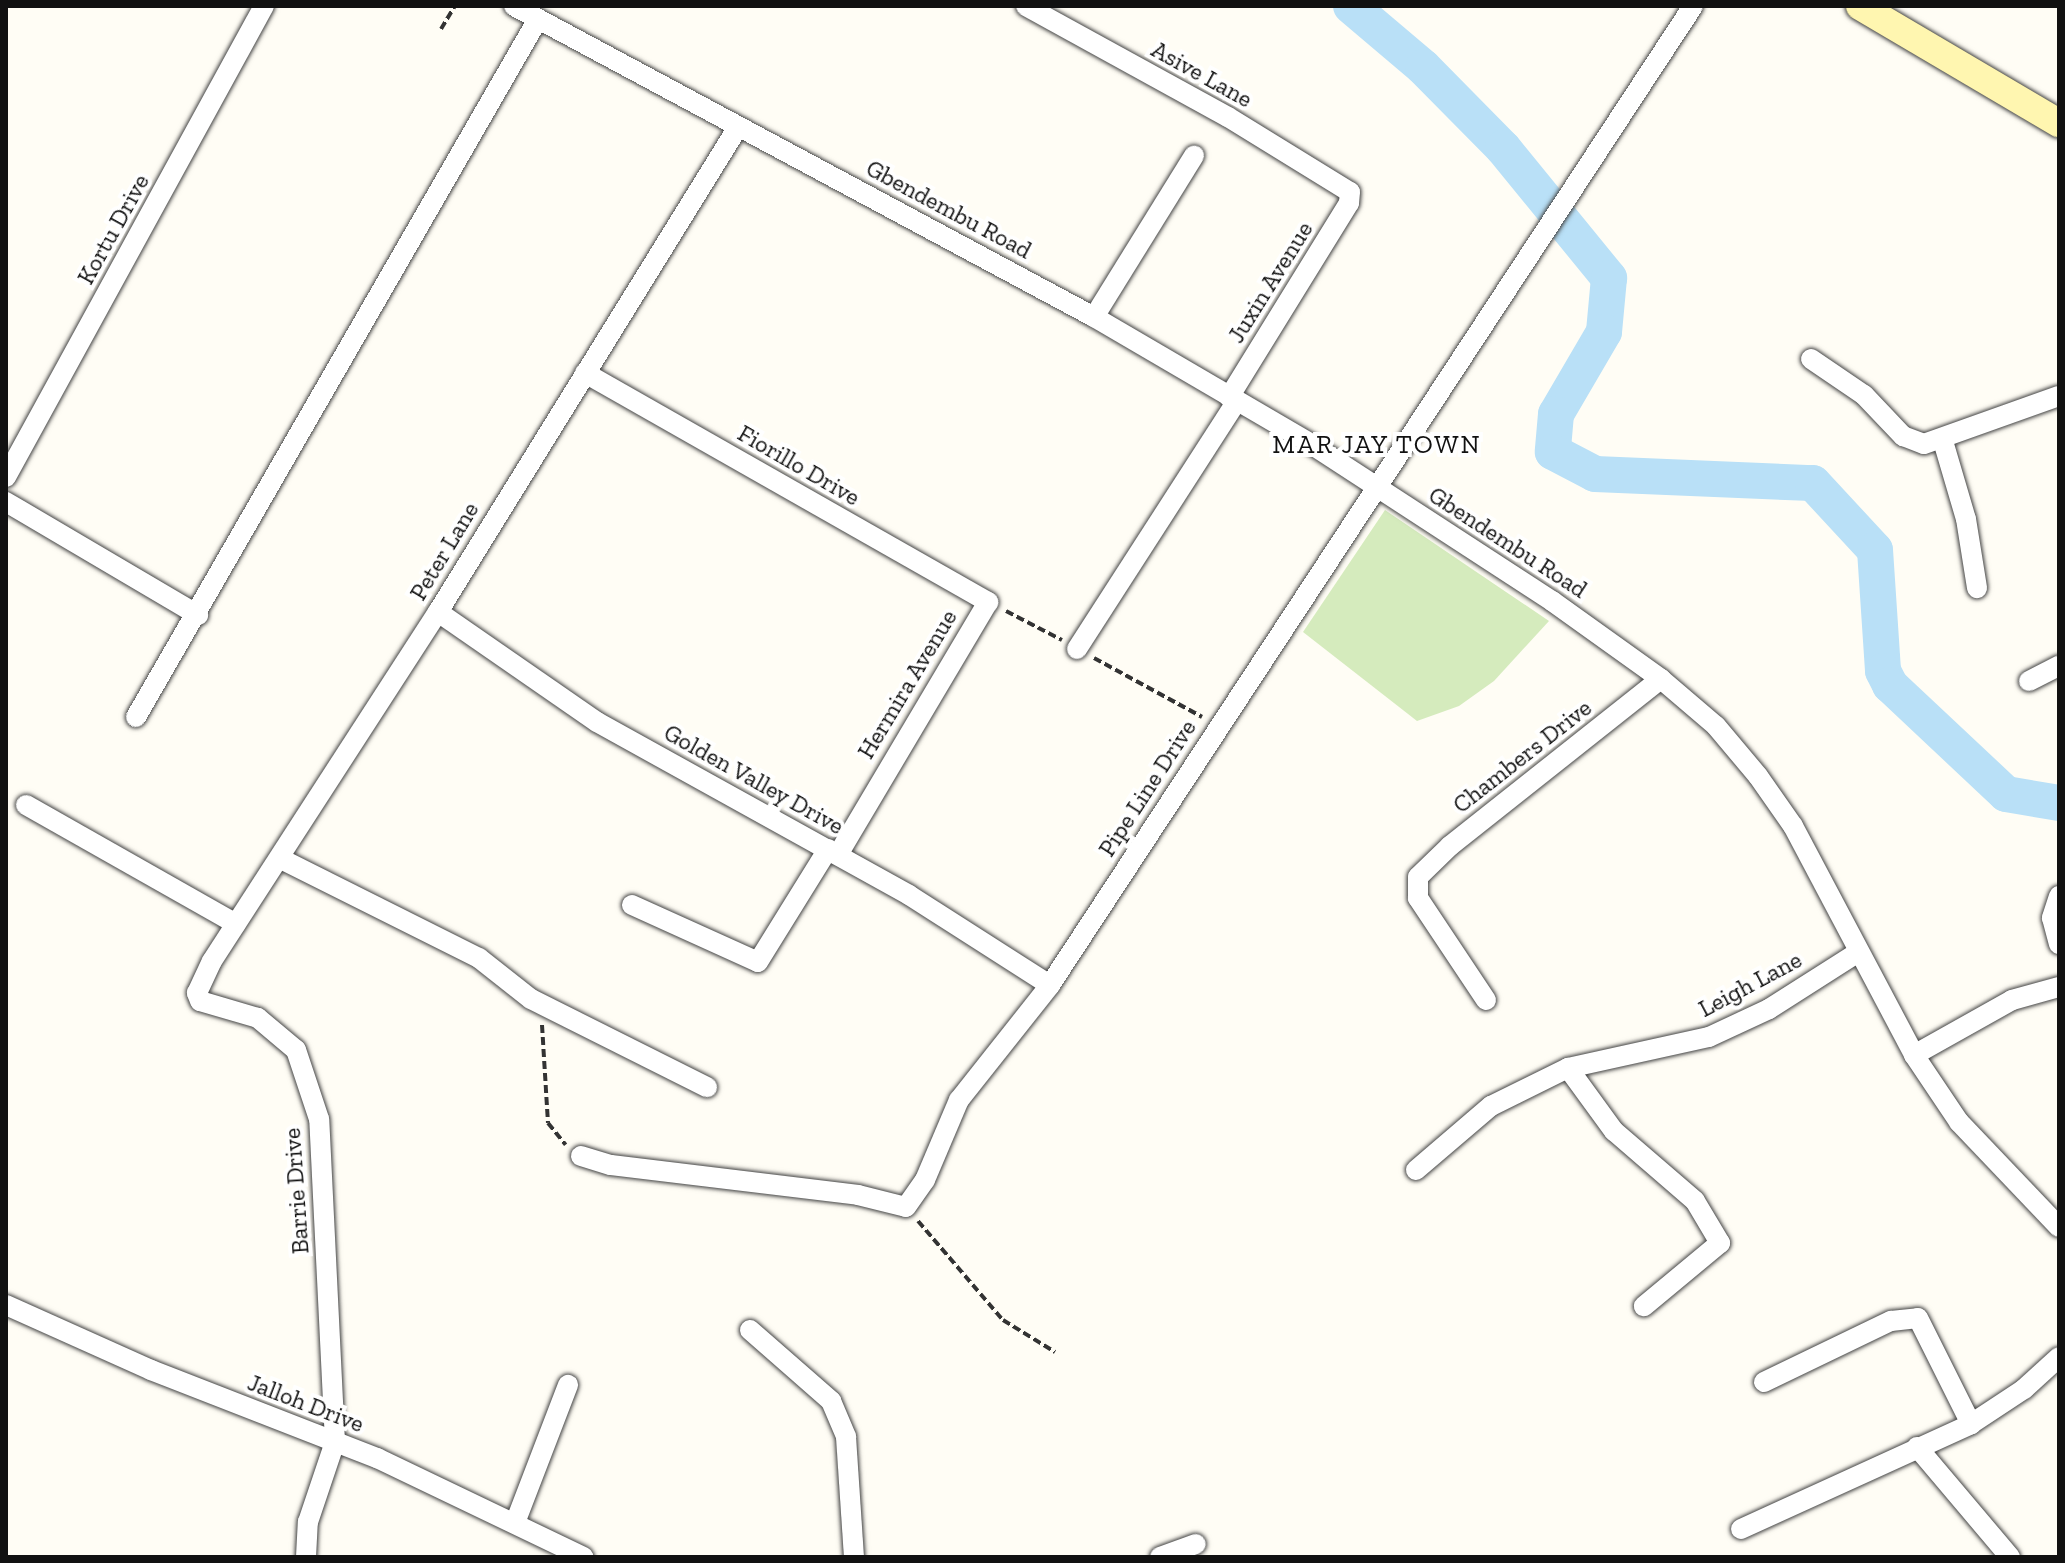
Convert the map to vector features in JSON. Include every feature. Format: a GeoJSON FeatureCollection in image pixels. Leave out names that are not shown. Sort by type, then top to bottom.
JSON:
{"type":"FeatureCollection","features":[{"type":"Feature","properties":{"kind":"street","name":"Kortu Drive"},"geometry":{"type":"LineString","coordinates":[[6,477],[264,6]]}},
{"type":"Feature","properties":{"kind":"street","name":"Gbendembu Road"},"geometry":{"type":"LineString","coordinates":[[514,6],[1094,317],[1379,489],[1661,679],[1716,726],[1758,776],[1793,826],[1857,953],[1914,1055],[1959,1122],[2059,1227]]}},
{"type":"Feature","properties":{"kind":"street","name":"Asive Lane"},"geometry":{"type":"LineString","coordinates":[[1026,6],[1228,117],[1350,192]]}},
{"type":"Feature","properties":{"kind":"street","name":"Pipe Line Drive"},"geometry":{"type":"LineString","coordinates":[[906,1207],[925,1180],[959,1100],[1050,985],[1218,726],[1379,489],[1553,215],[1693,6]]}},
{"type":"Feature","properties":{"kind":"street"},"geometry":{"type":"LineString","coordinates":[[1860,6],[2059,123]]}},
{"type":"Feature","properties":{"kind":"street"},"geometry":{"type":"LineString","coordinates":[[136,717],[198,615],[538,19]]}},
{"type":"Feature","properties":{"kind":"street","name":"Peter Lane"},"geometry":{"type":"LineString","coordinates":[[200,1001],[201,982],[236,924],[281,859],[438,612],[738,127]]}},
{"type":"Feature","properties":{"kind":"street"},"geometry":{"type":"LineString","coordinates":[[1094,317],[1194,156]]}},
{"type":"Feature","properties":{"kind":"street","name":"Juxin Avenue"},"geometry":{"type":"LineString","coordinates":[[1233,399],[1349,203],[1350,192]]}},
{"type":"Feature","properties":{"kind":"street"},"geometry":{"type":"LineString","coordinates":[[1811,359],[1864,395],[1903,436],[1924,444],[1943,441],[2059,396]]}},
{"type":"Feature","properties":{"kind":"street","name":"Fiorillo Drive"},"geometry":{"type":"LineString","coordinates":[[585,373],[988,602]]}},
{"type":"Feature","properties":{"kind":"street"},"geometry":{"type":"LineString","coordinates":[[1077,649],[1233,399]]}},
{"type":"Feature","properties":{"kind":"street"},"geometry":{"type":"LineString","coordinates":[[1943,441],[1966,519],[1977,588]]}},
{"type":"Feature","properties":{"kind":"street"},"geometry":{"type":"LineString","coordinates":[[6,502],[198,615]]}},
{"type":"Feature","properties":{"kind":"street","name":"Hermira Avenue"},"geometry":{"type":"LineString","coordinates":[[632,905],[758,962],[833,852],[988,602]]}},
{"type":"Feature","properties":{"kind":"street","name":"Golden Valley Drive"},"geometry":{"type":"LineString","coordinates":[[438,612],[597,722],[833,852],[1050,985]]}},
{"type":"Feature","properties":{"kind":"street"},"geometry":{"type":"LineString","coordinates":[[2029,681],[2059,666]]}},
{"type":"Feature","properties":{"kind":"street","name":"Chambers Drive"},"geometry":{"type":"LineString","coordinates":[[1486,1000],[1418,898],[1418,877],[1450,846],[1661,679]]}},
{"type":"Feature","properties":{"kind":"street"},"geometry":{"type":"LineString","coordinates":[[26,805],[236,924]]}},
{"type":"Feature","properties":{"kind":"street"},"geometry":{"type":"LineString","coordinates":[[281,859],[479,958],[531,999],[707,1087]]}},
{"type":"Feature","properties":{"kind":"street"},"geometry":{"type":"LineString","coordinates":[[2059,896],[2052,918],[2059,944]]}},
{"type":"Feature","properties":{"kind":"street","name":"Leigh Lane"},"geometry":{"type":"LineString","coordinates":[[1416,1170],[1491,1106],[1568,1068],[1709,1037],[1769,1009],[1857,953]]}},
{"type":"Feature","properties":{"kind":"street"},"geometry":{"type":"LineString","coordinates":[[1914,1055],[2012,1000],[2059,987]]}},
{"type":"Feature","properties":{"kind":"street","name":"Barrie Drive"},"geometry":{"type":"LineString","coordinates":[[200,1001],[258,1018],[296,1050],[307,1075],[319,1119],[335,1442]]}},
{"type":"Feature","properties":{"kind":"street"},"geometry":{"type":"LineString","coordinates":[[1568,1068],[1614,1131],[1695,1201],[1720,1243],[1644,1306]]}},
{"type":"Feature","properties":{"kind":"street"},"geometry":{"type":"LineString","coordinates":[[581,1156],[611,1165],[858,1195],[906,1207]]}},
{"type":"Feature","properties":{"kind":"street","name":"Jalloh Drive"},"geometry":{"type":"LineString","coordinates":[[6,1305],[151,1370],[335,1442],[584,1557]]}},
{"type":"Feature","properties":{"kind":"street"},"geometry":{"type":"LineString","coordinates":[[1764,1382],[1891,1321],[1918,1318],[1971,1424]]}},
{"type":"Feature","properties":{"kind":"street"},"geometry":{"type":"LineString","coordinates":[[750,1330],[831,1401],[846,1437],[854,1557]]}},
{"type":"Feature","properties":{"kind":"street"},"geometry":{"type":"LineString","coordinates":[[1741,1529],[1856,1480],[1917,1447],[1971,1424],[2024,1389],[2059,1357]]}},
{"type":"Feature","properties":{"kind":"street"},"geometry":{"type":"LineString","coordinates":[[515,1523],[568,1385]]}},
{"type":"Feature","properties":{"kind":"street"},"geometry":{"type":"LineString","coordinates":[[306,1557],[308,1522],[335,1442]]}},
{"type":"Feature","properties":{"kind":"street"},"geometry":{"type":"LineString","coordinates":[[1917,1447],[2010,1557]]}},
{"type":"Feature","properties":{"kind":"street"},"geometry":{"type":"LineString","coordinates":[[1160,1557],[1196,1544]]}},
{"type":"Feature","properties":{"kind":"path"},"geometry":{"type":"LineString","coordinates":[[441,29],[455,6]]}},
{"type":"Feature","properties":{"kind":"path","name":"Hermira Avenue"},"geometry":{"type":"LineString","coordinates":[[988,602],[1218,726]]}},
{"type":"Feature","properties":{"kind":"path"},"geometry":{"type":"LineString","coordinates":[[531,999],[543,1027],[548,1123],[554,1134],[581,1156]]}},
{"type":"Feature","properties":{"kind":"path"},"geometry":{"type":"LineString","coordinates":[[906,1207],[1003,1320],[1055,1352]]}},
{"type":"Feature","properties":{"kind":"green space"},"geometry":{"type":"Polygon","coordinates":[[[1385,510],[1549,621],[1494,681],[1459,706],[1417,721],[1303,632],[1385,510]]]}},
{"type":"Feature","properties":{"kind":"waterway"},"geometry":{"type":"LineString","coordinates":[[1351,6],[1423,67],[1503,148],[1609,278],[1604,332],[1556,414],[1553,452],[1595,474],[1813,483],[1875,550],[1883,671],[1890,685],[2006,794],[2059,803]]}},
{"type":"Feature","properties":{"kind":"district","name":"MAR JAY TOWN"},"geometry":{"type":"Point","coordinates":[1377,445]}}]}
